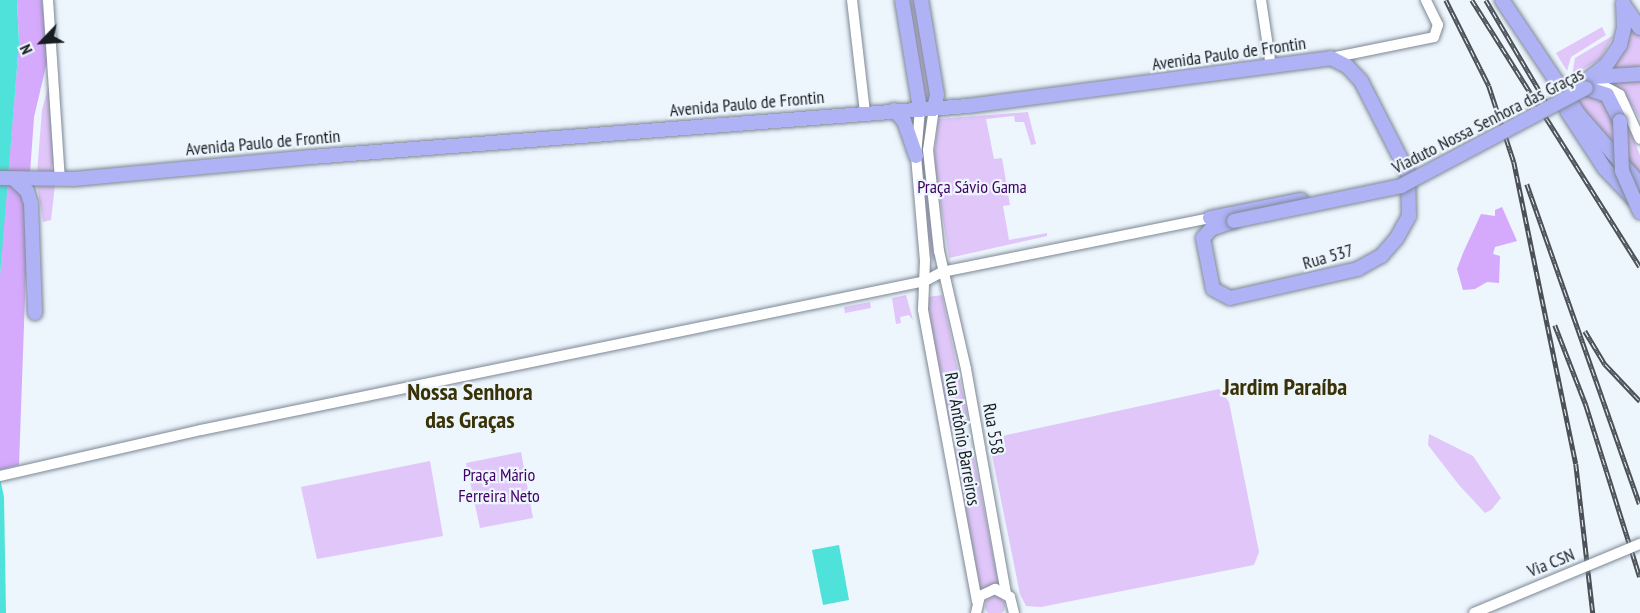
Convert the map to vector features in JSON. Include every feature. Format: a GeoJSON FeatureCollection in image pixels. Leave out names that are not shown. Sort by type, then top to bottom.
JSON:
{"type":"FeatureCollection","features":[{"type":"Feature","properties":{"kind":"main road"},"geometry":{"type":"LineString","coordinates":[[902,0],[927,109]]}},
{"type":"Feature","properties":{"kind":"main road"},"geometry":{"type":"LineString","coordinates":[[921,0],[937,95],[927,109]]}},
{"type":"Feature","properties":{"kind":"main road"},"geometry":{"type":"LineString","coordinates":[[1502,0],[1554,79],[1595,135],[1640,184]]}},
{"type":"Feature","properties":{"kind":"main road"},"geometry":{"type":"LineString","coordinates":[[1622,1],[1640,15]]}},
{"type":"Feature","properties":{"kind":"main road"},"geometry":{"type":"LineString","coordinates":[[1622,1],[1640,28]]}},
{"type":"Feature","properties":{"kind":"main road","name":"Viaduto Nossa Senhora das Graças"},"geometry":{"type":"LineString","coordinates":[[1233,218],[1401,186],[1585,85],[1607,64],[1620,45],[1624,28],[1622,1]]}},
{"type":"Feature","properties":{"kind":"main road","name":"Avenida Paulo de Frontin"},"geometry":{"type":"LineString","coordinates":[[7,178],[60,180],[865,112],[927,109],[1069,95],[1331,57]]}},
{"type":"Feature","properties":{"kind":"main road","name":"Rua 537"},"geometry":{"type":"LineString","coordinates":[[1214,222],[1203,238],[1213,289],[1226,297],[1241,298],[1364,266],[1384,253],[1399,234],[1408,219],[1411,191],[1404,158],[1361,81],[1347,66],[1331,57]]}},
{"type":"Feature","properties":{"kind":"main road","name":"Viaduto Nossa Senhora das Graças"},"geometry":{"type":"LineString","coordinates":[[1214,222],[1374,187],[1425,168],[1610,74],[1638,74]]}},
{"type":"Feature","properties":{"kind":"main road"},"geometry":{"type":"LineString","coordinates":[[1554,79],[1563,103],[1591,150],[1640,205]]}},
{"type":"Feature","properties":{"kind":"main road"},"geometry":{"type":"LineString","coordinates":[[1585,85],[1608,95],[1620,121],[1622,171],[1640,212]]}},
{"type":"Feature","properties":{"kind":"main road"},"geometry":{"type":"LineString","coordinates":[[894,110],[904,121],[916,156]]}},
{"type":"Feature","properties":{"kind":"main road"},"geometry":{"type":"LineString","coordinates":[[7,178],[30,199],[35,314]]}},
{"type":"Feature","properties":{"kind":"street"},"geometry":{"type":"LineString","coordinates":[[48,0],[60,180]]}},
{"type":"Feature","properties":{"kind":"street"},"geometry":{"type":"LineString","coordinates":[[852,0],[865,112]]}},
{"type":"Feature","properties":{"kind":"street"},"geometry":{"type":"LineString","coordinates":[[1261,0],[1271,67]]}},
{"type":"Feature","properties":{"kind":"street","name":"Avenida Paulo de Frontin"},"geometry":{"type":"LineString","coordinates":[[1331,57],[1431,39],[1437,35],[1436,20],[1426,0]]}},
{"type":"Feature","properties":{"kind":"street","name":"Viaduto Nossa Senhora das Graças"},"geometry":{"type":"LineString","coordinates":[[1585,85],[1604,86],[1620,95],[1630,111],[1640,139]]}},
{"type":"Feature","properties":{"kind":"street","name":"Rua Antônio Barreiros"},"geometry":{"type":"LineString","coordinates":[[927,109],[916,156],[925,260],[923,310],[941,423],[976,607]]}},
{"type":"Feature","properties":{"kind":"street","name":"Rua 558"},"geometry":{"type":"LineString","coordinates":[[927,109],[928,150],[942,272],[978,437],[1006,593],[1013,602],[1014,613]]}},
{"type":"Feature","properties":{"kind":"street"},"geometry":{"type":"LineString","coordinates":[[0,476],[925,281],[942,272],[1214,222]]}},
{"type":"Feature","properties":{"kind":"street"},"geometry":{"type":"LineString","coordinates":[[925,260],[942,272]]}},
{"type":"Feature","properties":{"kind":"street","name":"Via CSN"},"geometry":{"type":"LineString","coordinates":[[1474,613],[1640,544]]}},
{"type":"Feature","properties":{"kind":"street"},"geometry":{"type":"LineString","coordinates":[[976,607],[989,590],[1006,593]]}},
{"type":"Feature","properties":{"kind":"green space"},"geometry":{"type":"Polygon","coordinates":[[[903,0],[917,0],[933,97],[926,104],[903,0]]]}},
{"type":"Feature","properties":{"kind":"green space"},"geometry":{"type":"Polygon","coordinates":[[[1634,25],[1640,36],[1640,71],[1606,72],[1629,27],[1634,25]]]}},
{"type":"Feature","properties":{"kind":"green space"},"geometry":{"type":"Polygon","coordinates":[[[1602,27],[1606,35],[1571,57],[1567,71],[1556,53],[1602,27]]]}},
{"type":"Feature","properties":{"kind":"green space"},"geometry":{"type":"Polygon","coordinates":[[[1614,35],[1600,59],[1572,76],[1575,58],[1614,35]]]}},
{"type":"Feature","properties":{"kind":"green space"},"geometry":{"type":"Polygon","coordinates":[[[1640,77],[1640,119],[1622,90],[1607,81],[1640,77]]]}},
{"type":"Feature","properties":{"kind":"green space"},"geometry":{"type":"Polygon","coordinates":[[[49,85],[54,160],[50,173],[37,174],[42,110],[49,85]]]}},
{"type":"Feature","properties":{"kind":"green space"},"geometry":{"type":"Polygon","coordinates":[[[1595,90],[1626,121],[1640,155],[1640,180],[1574,99],[1595,90]]]}},
{"type":"Feature","properties":{"kind":"green space","name":"Praça Sávio Gama"},"geometry":{"type":"Polygon","coordinates":[[[1028,112],[1036,144],[1031,145],[1024,122],[1015,122],[1014,116],[986,119],[994,159],[1002,158],[1010,205],[1003,206],[1009,240],[1047,233],[1047,236],[949,258],[934,161],[938,119],[1028,112]]]}},
{"type":"Feature","properties":{"kind":"green space"},"geometry":{"type":"Polygon","coordinates":[[[923,117],[927,120],[925,170],[936,258],[933,261],[914,160],[923,117]]]}},
{"type":"Feature","properties":{"kind":"green space"},"geometry":{"type":"Polygon","coordinates":[[[37,184],[55,185],[51,220],[43,222],[37,184]]]}},
{"type":"Feature","properties":{"kind":"green space"},"geometry":{"type":"Polygon","coordinates":[[[906,295],[913,320],[909,315],[900,317],[901,323],[896,324],[892,298],[906,295]]]}},
{"type":"Feature","properties":{"kind":"green space"},"geometry":{"type":"Polygon","coordinates":[[[942,295],[969,423],[960,433],[949,427],[928,322],[928,297],[942,295]]]}},
{"type":"Feature","properties":{"kind":"green space"},"geometry":{"type":"Polygon","coordinates":[[[870,302],[871,308],[845,313],[844,307],[870,302]]]}},
{"type":"Feature","properties":{"kind":"green space"},"geometry":{"type":"Polygon","coordinates":[[[1219,389],[1229,402],[1259,552],[1254,565],[1041,607],[1026,606],[1020,594],[990,445],[993,438],[1219,389]]]}},
{"type":"Feature","properties":{"kind":"green space"},"geometry":{"type":"Polygon","coordinates":[[[1429,434],[1473,456],[1501,498],[1491,510],[1485,513],[1459,485],[1428,445],[1429,434]]]}},
{"type":"Feature","properties":{"kind":"green space"},"geometry":{"type":"Polygon","coordinates":[[[962,446],[973,453],[999,585],[980,589],[955,452],[962,446]]]}},
{"type":"Feature","properties":{"kind":"green space","name":"Praça Mário Ferreira Neto"},"geometry":{"type":"Polygon","coordinates":[[[521,452],[533,518],[480,528],[466,463],[521,452]]]}},
{"type":"Feature","properties":{"kind":"green space"},"geometry":{"type":"Polygon","coordinates":[[[430,461],[443,536],[317,559],[301,487],[430,461]]]}},
{"type":"Feature","properties":{"kind":"green space"},"geometry":{"type":"Polygon","coordinates":[[[995,596],[1002,599],[1005,606],[1002,613],[995,616],[988,613],[985,606],[988,599],[995,596]]]}},
{"type":"Feature","properties":{"kind":"shaded area"},"geometry":{"type":"Polygon","coordinates":[[[0,0],[17,0],[19,43],[0,276],[0,0]]]}},
{"type":"Feature","properties":{"kind":"shaded area"},"geometry":{"type":"Polygon","coordinates":[[[17,0],[42,0],[47,62],[34,117],[30,173],[8,172],[19,43],[17,0]]]}},
{"type":"Feature","properties":{"kind":"shaded area"},"geometry":{"type":"Polygon","coordinates":[[[6,183],[29,184],[19,465],[0,470],[0,276],[6,183]]]}},
{"type":"Feature","properties":{"kind":"shaded area"},"geometry":{"type":"Polygon","coordinates":[[[1502,207],[1517,241],[1495,247],[1493,254],[1500,256],[1499,283],[1487,282],[1475,289],[1463,290],[1457,269],[1481,214],[1495,216],[1495,210],[1502,207]]]}},
{"type":"Feature","properties":{"kind":"shaded area"},"geometry":{"type":"Polygon","coordinates":[[[0,478],[4,497],[6,613],[0,613],[0,478]]]}},
{"type":"Feature","properties":{"kind":"shaded area"},"geometry":{"type":"Polygon","coordinates":[[[839,545],[849,600],[823,605],[812,550],[839,545]]]}},
{"type":"Feature","properties":{"kind":"railway"},"geometry":{"type":"LineString","coordinates":[[1446,0],[1489,86],[1514,162],[1576,464],[1593,613]]}},
{"type":"Feature","properties":{"kind":"railway"},"geometry":{"type":"LineString","coordinates":[[1472,0],[1640,267]]}},
{"type":"Feature","properties":{"kind":"railway"},"geometry":{"type":"LineString","coordinates":[[1486,0],[1546,102]]}},
{"type":"Feature","properties":{"kind":"railway"},"geometry":{"type":"LineString","coordinates":[[1527,184],[1640,504]]}},
{"type":"Feature","properties":{"kind":"railway"},"geometry":{"type":"LineString","coordinates":[[1555,325],[1586,405],[1640,577]]}},
{"type":"Feature","properties":{"kind":"railway"},"geometry":{"type":"LineString","coordinates":[[1585,331],[1605,364],[1640,401]]}},
{"type":"Feature","properties":{"kind":"district","name":"Jardim Paraíba"},"geometry":{"type":"Point","coordinates":[1285,387]}},
{"type":"Feature","properties":{"kind":"district","name":"Nossa Senhora das Graças"},"geometry":{"type":"Point","coordinates":[470,406]}}]}
